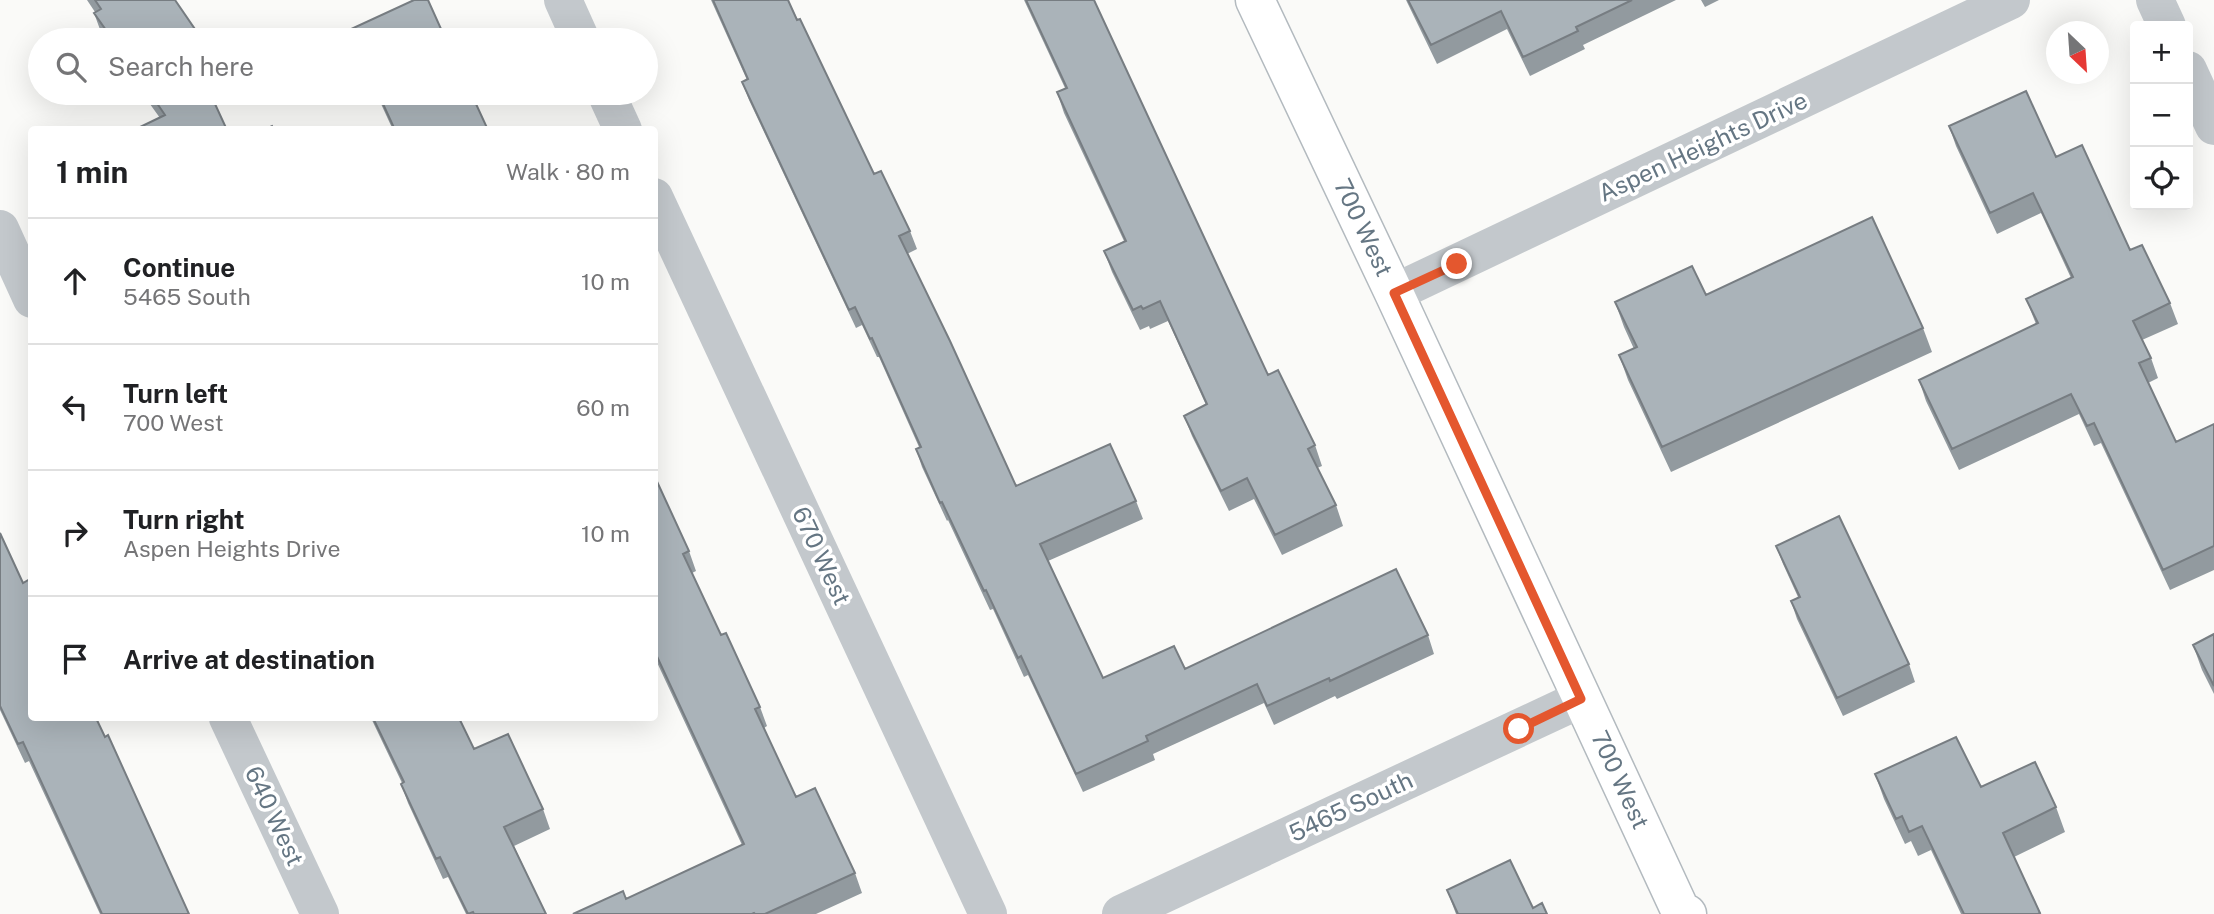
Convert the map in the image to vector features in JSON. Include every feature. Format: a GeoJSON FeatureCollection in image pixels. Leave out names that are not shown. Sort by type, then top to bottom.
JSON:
{"type":"FeatureCollection","features":[{"type":"Feature","properties":{"kind":"main road","name":"700 West"},"geometry":{"type":"LineString","coordinates":[[1255,0],[1683,913]]}},
{"type":"Feature","properties":{"kind":"street"},"geometry":{"type":"LineString","coordinates":[[563,0],[576,28]]}},
{"type":"Feature","properties":{"kind":"street","name":"Aspen Heights Drive"},"geometry":{"type":"LineString","coordinates":[[1394,293],[2011,0]]}},
{"type":"Feature","properties":{"kind":"street"},"geometry":{"type":"LineString","coordinates":[[2155,0],[2165,21]]}},
{"type":"Feature","properties":{"kind":"street"},"geometry":{"type":"LineString","coordinates":[[2193,81],[2214,126]]}},
{"type":"Feature","properties":{"kind":"street"},"geometry":{"type":"LineString","coordinates":[[612,105],[621,126]]}},
{"type":"Feature","properties":{"kind":"street","name":"670 West"},"geometry":{"type":"LineString","coordinates":[[658,206],[988,914]]}},
{"type":"Feature","properties":{"kind":"street"},"geometry":{"type":"LineString","coordinates":[[0,229],[28,290]]}},
{"type":"Feature","properties":{"kind":"street","name":"5465 South"},"geometry":{"type":"LineString","coordinates":[[1121,914],[1581,699]]}},
{"type":"Feature","properties":{"kind":"street","name":"640 West"},"geometry":{"type":"LineString","coordinates":[[229,721],[320,914]]}},
{"type":"Feature","properties":{"kind":"building"},"geometry":{"type":"Polygon","coordinates":[[[95,0],[175,0],[194,28],[105,28],[94,13],[101,9],[95,0]]]}},
{"type":"Feature","properties":{"kind":"building"},"geometry":{"type":"Polygon","coordinates":[[[414,0],[428,0],[441,28],[353,28],[414,0]]]}},
{"type":"Feature","properties":{"kind":"building"},"geometry":{"type":"Polygon","coordinates":[[[713,0],[788,0],[797,20],[800,19],[874,174],[881,171],[910,231],[899,236],[1016,486],[1110,444],[1136,501],[1040,544],[1103,678],[1174,646],[1185,669],[1396,569],[1428,635],[1330,681],[1329,678],[1267,706],[1257,684],[1146,736],[1148,741],[1076,774],[1021,656],[1018,658],[942,502],[940,503],[916,449],[921,447],[872,338],[870,339],[855,307],[849,310],[742,82],[748,79],[713,0]]]}},
{"type":"Feature","properties":{"kind":"building"},"geometry":{"type":"Polygon","coordinates":[[[1026,0],[1094,0],[1268,375],[1278,370],[1315,445],[1308,449],[1336,505],[1275,535],[1247,478],[1221,491],[1184,416],[1207,404],[1160,301],[1143,309],[1141,306],[1133,310],[1104,251],[1126,241],[1057,92],[1067,88],[1026,0]]]}},
{"type":"Feature","properties":{"kind":"building"},"geometry":{"type":"Polygon","coordinates":[[[1408,0],[1632,0],[1576,27],[1578,31],[1523,57],[1501,11],[1431,45],[1408,0]]]}},
{"type":"Feature","properties":{"kind":"building"},"geometry":{"type":"Polygon","coordinates":[[[2026,91],[2056,157],[2082,145],[2130,250],[2142,245],[2170,303],[2133,321],[2151,358],[2139,363],[2176,442],[2214,424],[2214,546],[2163,570],[2094,423],[2087,426],[2071,394],[1952,449],[1919,380],[2038,323],[2026,299],[2073,277],[2033,193],[1990,213],[1949,126],[2026,91]]]}},
{"type":"Feature","properties":{"kind":"building"},"geometry":{"type":"Polygon","coordinates":[[[158,105],[216,105],[225,126],[142,126],[165,115],[158,105]]]}},
{"type":"Feature","properties":{"kind":"building"},"geometry":{"type":"Polygon","coordinates":[[[384,105],[477,105],[486,126],[393,126],[384,105]]]}},
{"type":"Feature","properties":{"kind":"building"},"geometry":{"type":"Polygon","coordinates":[[[1872,217],[1923,328],[1662,447],[1619,355],[1637,347],[1615,302],[1692,266],[1706,295],[1872,217]]]}},
{"type":"Feature","properties":{"kind":"building"},"geometry":{"type":"Polygon","coordinates":[[[658,484],[689,551],[683,554],[721,635],[726,633],[760,707],[755,709],[796,797],[815,788],[855,873],[765,914],[573,914],[623,891],[626,899],[744,844],[658,659],[658,484]]]}},
{"type":"Feature","properties":{"kind":"building"},"geometry":{"type":"Polygon","coordinates":[[[1839,516],[1909,664],[1837,698],[1791,601],[1800,597],[1776,546],[1839,516]]]}},
{"type":"Feature","properties":{"kind":"building"},"geometry":{"type":"Polygon","coordinates":[[[0,533],[23,583],[28,580],[28,721],[97,721],[105,737],[108,735],[189,914],[102,914],[23,742],[18,744],[0,706],[0,533]]]}},
{"type":"Feature","properties":{"kind":"building"},"geometry":{"type":"Polygon","coordinates":[[[2214,634],[2214,686],[2193,645],[2214,634]]]}},
{"type":"Feature","properties":{"kind":"building"},"geometry":{"type":"Polygon","coordinates":[[[374,721],[460,721],[474,749],[508,734],[543,809],[504,827],[546,914],[468,914],[440,857],[436,859],[401,784],[404,782],[374,721]]]}},
{"type":"Feature","properties":{"kind":"building"},"geometry":{"type":"Polygon","coordinates":[[[1956,737],[1981,787],[2035,762],[2056,807],[2003,833],[2040,913],[2038,914],[1964,914],[1922,826],[1909,832],[1902,816],[1896,819],[1875,774],[1956,737]]]}},
{"type":"Feature","properties":{"kind":"building"},"geometry":{"type":"Polygon","coordinates":[[[1510,860],[1533,908],[1542,903],[1547,914],[1458,914],[1447,890],[1510,860]]]}},
{"type":"Feature","properties":{"kind":"route"},"geometry":{"type":"LineString","coordinates":[[1457,264],[1394,293],[1581,699],[1519,729]]}}]}
